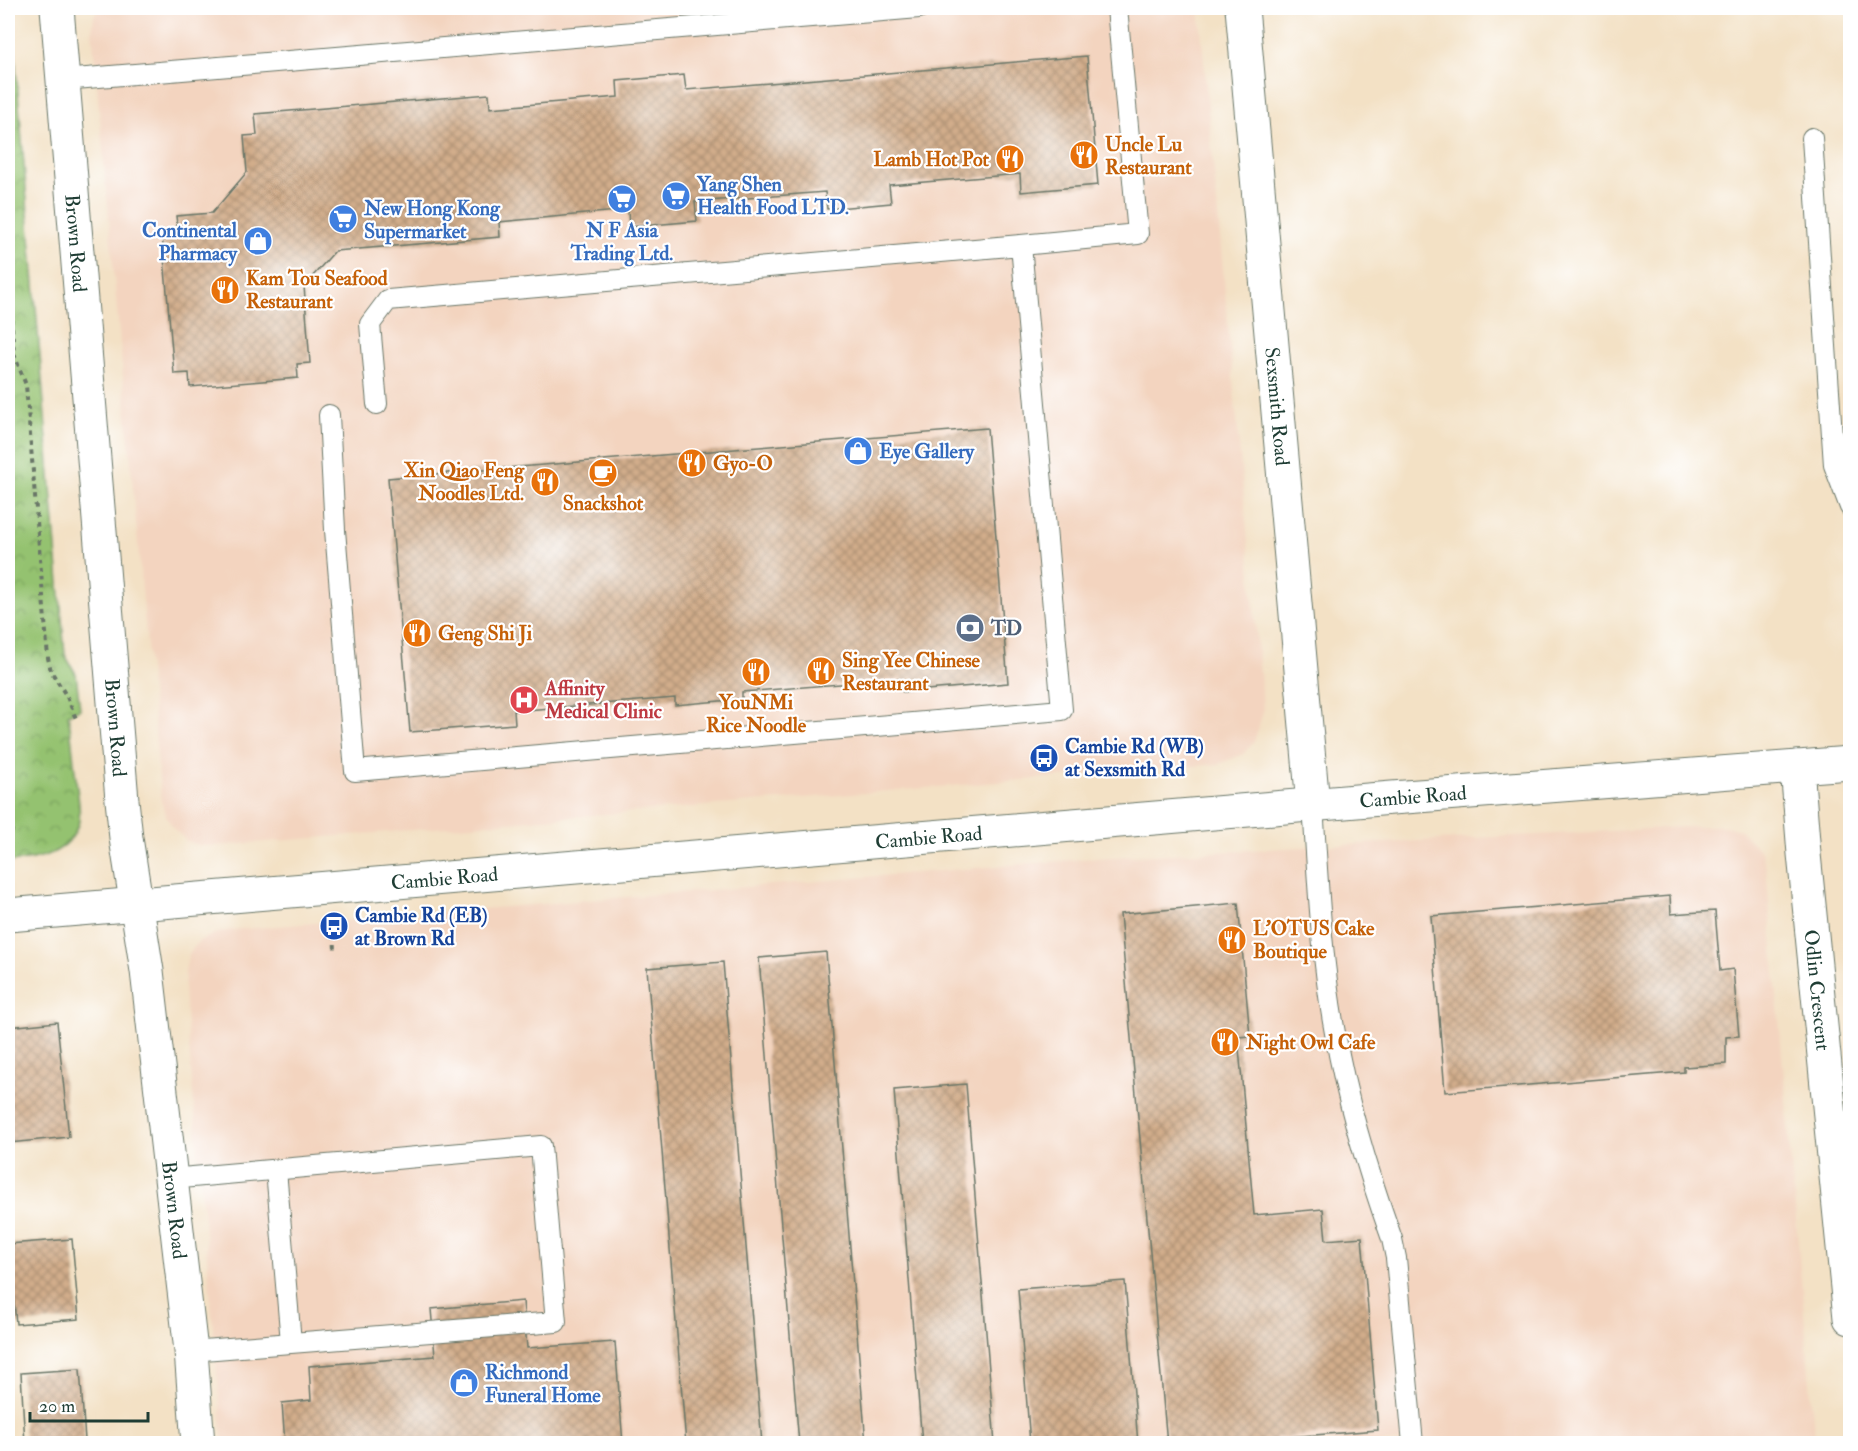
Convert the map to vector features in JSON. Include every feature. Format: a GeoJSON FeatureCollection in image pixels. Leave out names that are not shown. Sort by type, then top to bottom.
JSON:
{"type":"FeatureCollection","features":[{"type":"Feature","properties":{"kind":"street","name":"Brown Road"},"geometry":{"type":"LineString","coordinates":[[57,8],[121,788],[126,838],[147,971],[191,1351],[198,1443]]}},
{"type":"Feature","properties":{"kind":"street","name":"Sexsmith Road"},"geometry":{"type":"LineString","coordinates":[[1242,8],[1313,805]]}},
{"type":"Feature","properties":{"kind":"street","name":"Cambie Road"},"geometry":{"type":"LineString","coordinates":[[8,915],[1313,805],[1851,763]]}},
{"type":"Feature","properties":{"kind":"street","name":"Odlin Crescent"},"geometry":{"type":"LineString","coordinates":[[1797,767],[1804,854],[1841,1132],[1851,1318]]}},
{"type":"Feature","properties":{"kind":"lane"},"geometry":{"type":"LineString","coordinates":[[63,80],[919,8]]}},
{"type":"Feature","properties":{"kind":"lane"},"geometry":{"type":"LineString","coordinates":[[377,404],[370,324],[388,300],[1138,234],[1117,8]]}},
{"type":"Feature","properties":{"kind":"lane"},"geometry":{"type":"LineString","coordinates":[[1812,138],[1834,465],[1851,507]]}},
{"type":"Feature","properties":{"kind":"lane"},"geometry":{"type":"LineString","coordinates":[[329,415],[335,530],[355,771],[1062,710],[1021,244]]}},
{"type":"Feature","properties":{"kind":"lane"},"geometry":{"type":"LineString","coordinates":[[1313,805],[1327,979],[1335,1033],[1356,1132],[1392,1239],[1396,1258],[1413,1443]]}},
{"type":"Feature","properties":{"kind":"lane"},"geometry":{"type":"LineString","coordinates":[[170,1179],[541,1146],[556,1322],[191,1351]]}},
{"type":"Feature","properties":{"kind":"lane"},"geometry":{"type":"LineString","coordinates":[[276,1170],[291,1342]]}},
{"type":"Feature","properties":{"kind":"path"},"geometry":{"type":"LineString","coordinates":[[8,273],[14,354],[26,385],[48,658]]}},
{"type":"Feature","properties":{"kind":"path"},"geometry":{"type":"LineString","coordinates":[[8,784],[12,835]]}},
{"type":"Feature","properties":{"kind":"path"},"geometry":{"type":"LineString","coordinates":[[334,926],[335,952]]}},
{"type":"Feature","properties":{"kind":"shaded area"},"geometry":{"type":"Polygon","coordinates":[[[99,8],[1199,8],[1262,695],[1263,712],[1254,742],[1243,754],[1219,764],[215,846],[198,845],[187,841],[174,829],[161,801],[92,30],[94,16],[99,8]]]}},
{"type":"Feature","properties":{"kind":"shaded area"},"geometry":{"type":"Polygon","coordinates":[[[1725,826],[1740,830],[1761,852],[1766,867],[1815,1443],[223,1443],[184,989],[189,954],[199,941],[214,934],[230,930],[1096,858],[1725,826]]]}},
{"type":"Feature","properties":{"kind":"green space"},"geometry":{"type":"Polygon","coordinates":[[[8,8],[10,8],[12,21],[65,655],[76,674],[80,709],[68,714],[80,811],[75,832],[60,848],[51,854],[30,860],[8,862],[8,8]]]}},
{"type":"Feature","properties":{"kind":"building"},"geometry":{"type":"Polygon","coordinates":[[[1087,56],[1098,185],[1021,192],[1020,174],[889,185],[891,203],[827,209],[825,192],[695,202],[697,221],[629,227],[628,210],[499,222],[500,237],[335,251],[304,286],[310,363],[297,364],[298,378],[190,387],[189,373],[174,374],[162,234],[178,233],[176,216],[212,213],[247,172],[244,136],[257,135],[255,114],[489,94],[490,108],[618,97],[617,81],[684,75],[686,90],[1087,56]]]}},
{"type":"Feature","properties":{"kind":"building"},"geometry":{"type":"Polygon","coordinates":[[[987,428],[1008,683],[903,692],[901,679],[742,692],[742,699],[675,705],[675,698],[514,711],[515,724],[410,732],[388,478],[987,428]]]}},
{"type":"Feature","properties":{"kind":"building"},"geometry":{"type":"Polygon","coordinates":[[[1670,896],[1671,914],[1715,911],[1720,971],[1733,969],[1739,1036],[1726,1037],[1726,1064],[1684,1067],[1684,1072],[1445,1092],[1431,916],[1670,896]]]}},
{"type":"Feature","properties":{"kind":"building"},"geometry":{"type":"Polygon","coordinates":[[[1238,903],[1250,1036],[1238,1037],[1254,1215],[1323,1209],[1326,1240],[1362,1237],[1378,1430],[1276,1438],[1276,1444],[1167,1444],[1120,914],[1238,903]]]}},
{"type":"Feature","properties":{"kind":"building"},"geometry":{"type":"Polygon","coordinates":[[[826,952],[866,1444],[799,1444],[759,958],[826,952]]]}},
{"type":"Feature","properties":{"kind":"building"},"geometry":{"type":"Polygon","coordinates":[[[723,962],[762,1444],[686,1444],[647,968],[723,962]]]}},
{"type":"Feature","properties":{"kind":"building"},"geometry":{"type":"Polygon","coordinates":[[[57,1022],[69,1137],[9,1143],[8,1027],[57,1022]]]}},
{"type":"Feature","properties":{"kind":"building"},"geometry":{"type":"Polygon","coordinates":[[[966,1084],[995,1444],[922,1444],[894,1090],[966,1084]]]}},
{"type":"Feature","properties":{"kind":"building"},"geometry":{"type":"Polygon","coordinates":[[[72,1239],[79,1319],[16,1324],[9,1244],[72,1239]]]}},
{"type":"Feature","properties":{"kind":"building"},"geometry":{"type":"Polygon","coordinates":[[[1125,1281],[1138,1444],[1030,1444],[1018,1289],[1125,1281]]]}},
{"type":"Feature","properties":{"kind":"building","name":"Richmond Funeral Home"},"geometry":{"type":"Polygon","coordinates":[[[523,1301],[527,1348],[615,1342],[623,1444],[285,1444],[282,1403],[311,1400],[309,1366],[435,1356],[431,1309],[523,1301]]]}},
{"type":"Feature","properties":{"kind":"building"},"geometry":{"type":"Polygon","coordinates":[[[80,1369],[85,1440],[25,1444],[21,1373],[80,1369]]]}},
{"type":"Feature","properties":{"kind":"place","name":"Uncle Lu Restaurant"},"geometry":{"type":"Point","coordinates":[1084,155]}},
{"type":"Feature","properties":{"kind":"place","name":"Lamb Hot Pot"},"geometry":{"type":"Point","coordinates":[1010,159]}},
{"type":"Feature","properties":{"kind":"place","name":"Yang Shen Health Food LTD."},"geometry":{"type":"Point","coordinates":[676,196]}},
{"type":"Feature","properties":{"kind":"place","name":"N F Asia Trading Ltd."},"geometry":{"type":"Point","coordinates":[622,199]}},
{"type":"Feature","properties":{"kind":"place","name":"New Hong Kong Supermarket"},"geometry":{"type":"Point","coordinates":[343,219]}},
{"type":"Feature","properties":{"kind":"place","name":"Continental Pharmacy"},"geometry":{"type":"Point","coordinates":[258,241]}},
{"type":"Feature","properties":{"kind":"place","name":"Kam Tou Seafood Restaurant"},"geometry":{"type":"Point","coordinates":[225,290]}},
{"type":"Feature","properties":{"kind":"place","name":"Eye Gallery"},"geometry":{"type":"Point","coordinates":[858,451]}},
{"type":"Feature","properties":{"kind":"place","name":"Gyo-O"},"geometry":{"type":"Point","coordinates":[692,463]}},
{"type":"Feature","properties":{"kind":"place","name":"Snackshot"},"geometry":{"type":"Point","coordinates":[603,473]}},
{"type":"Feature","properties":{"kind":"place","name":"Xin Qiao Feng Noodles Ltd."},"geometry":{"type":"Point","coordinates":[545,482]}},
{"type":"Feature","properties":{"kind":"place","name":"TD"},"geometry":{"type":"Point","coordinates":[970,628]}},
{"type":"Feature","properties":{"kind":"place","name":"Geng Shi Ji"},"geometry":{"type":"Point","coordinates":[417,633]}},
{"type":"Feature","properties":{"kind":"place","name":"Sing Yee Chinese Restaurant"},"geometry":{"type":"Point","coordinates":[821,671]}},
{"type":"Feature","properties":{"kind":"place","name":"YouNMi Rice Noodle"},"geometry":{"type":"Point","coordinates":[756,672]}},
{"type":"Feature","properties":{"kind":"place","name":"Affinity Medical Clinic"},"geometry":{"type":"Point","coordinates":[524,700]}},
{"type":"Feature","properties":{"kind":"place","name":"Cambie Rd (WB) at Sexsmith Rd"},"geometry":{"type":"Point","coordinates":[1044,758]}},
{"type":"Feature","properties":{"kind":"place","name":"Cambie Rd (EB) at Brown Rd"},"geometry":{"type":"Point","coordinates":[334,926]}},
{"type":"Feature","properties":{"kind":"place","name":"L'OTUS Cake Boutique"},"geometry":{"type":"Point","coordinates":[1232,940]}},
{"type":"Feature","properties":{"kind":"place","name":"Night Owl Cafe"},"geometry":{"type":"Point","coordinates":[1225,1042]}},
{"type":"Feature","properties":{"kind":"place","name":"Richmond Funeral Home"},"geometry":{"type":"Point","coordinates":[464,1383]}}]}
